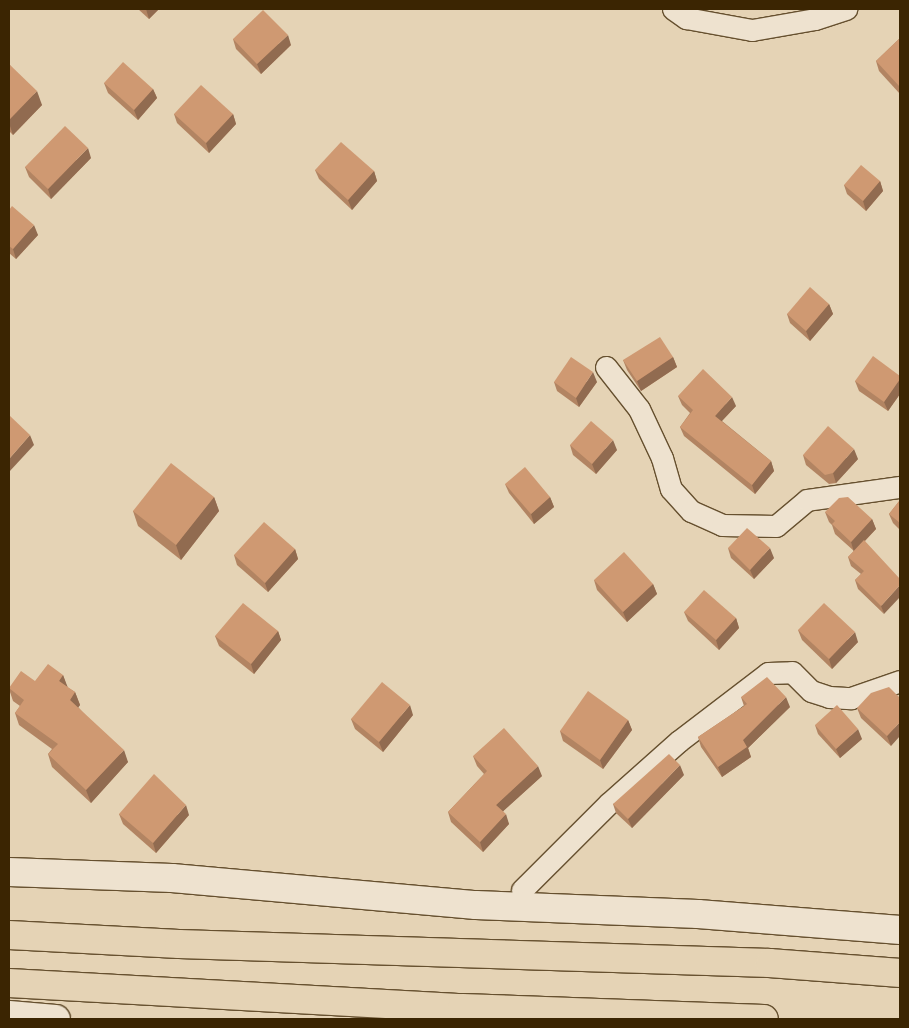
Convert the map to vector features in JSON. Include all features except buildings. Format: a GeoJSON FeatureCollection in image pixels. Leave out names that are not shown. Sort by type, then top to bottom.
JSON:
{"type":"FeatureCollection","features":[{"type":"Feature","properties":{"kind":"highway"},"geometry":{"type":"LineString","coordinates":[[9,935],[189,944],[770,963],[900,973]]}},
{"type":"Feature","properties":{"kind":"highway"},"geometry":{"type":"LineString","coordinates":[[9,982],[462,1008],[764,1019]]}},
{"type":"Feature","properties":{"kind":"street"},"geometry":{"type":"LineString","coordinates":[[673,9],[686,18],[752,30],[815,19],[846,9]]}},
{"type":"Feature","properties":{"kind":"street"},"geometry":{"type":"LineString","coordinates":[[606,367],[640,409],[662,458],[671,490],[691,511],[722,525],[776,526],[807,500],[900,488]]}},
{"type":"Feature","properties":{"kind":"street"},"geometry":{"type":"LineString","coordinates":[[522,890],[608,804],[679,741],[768,673],[792,672],[811,691],[829,697],[851,698],[900,681]]}},
{"type":"Feature","properties":{"kind":"street"},"geometry":{"type":"LineString","coordinates":[[9,872],[172,878],[476,905],[698,914],[900,930]]}},
{"type":"Feature","properties":{"kind":"street"},"geometry":{"type":"LineString","coordinates":[[14,1017],[56,1019]]}}]}
